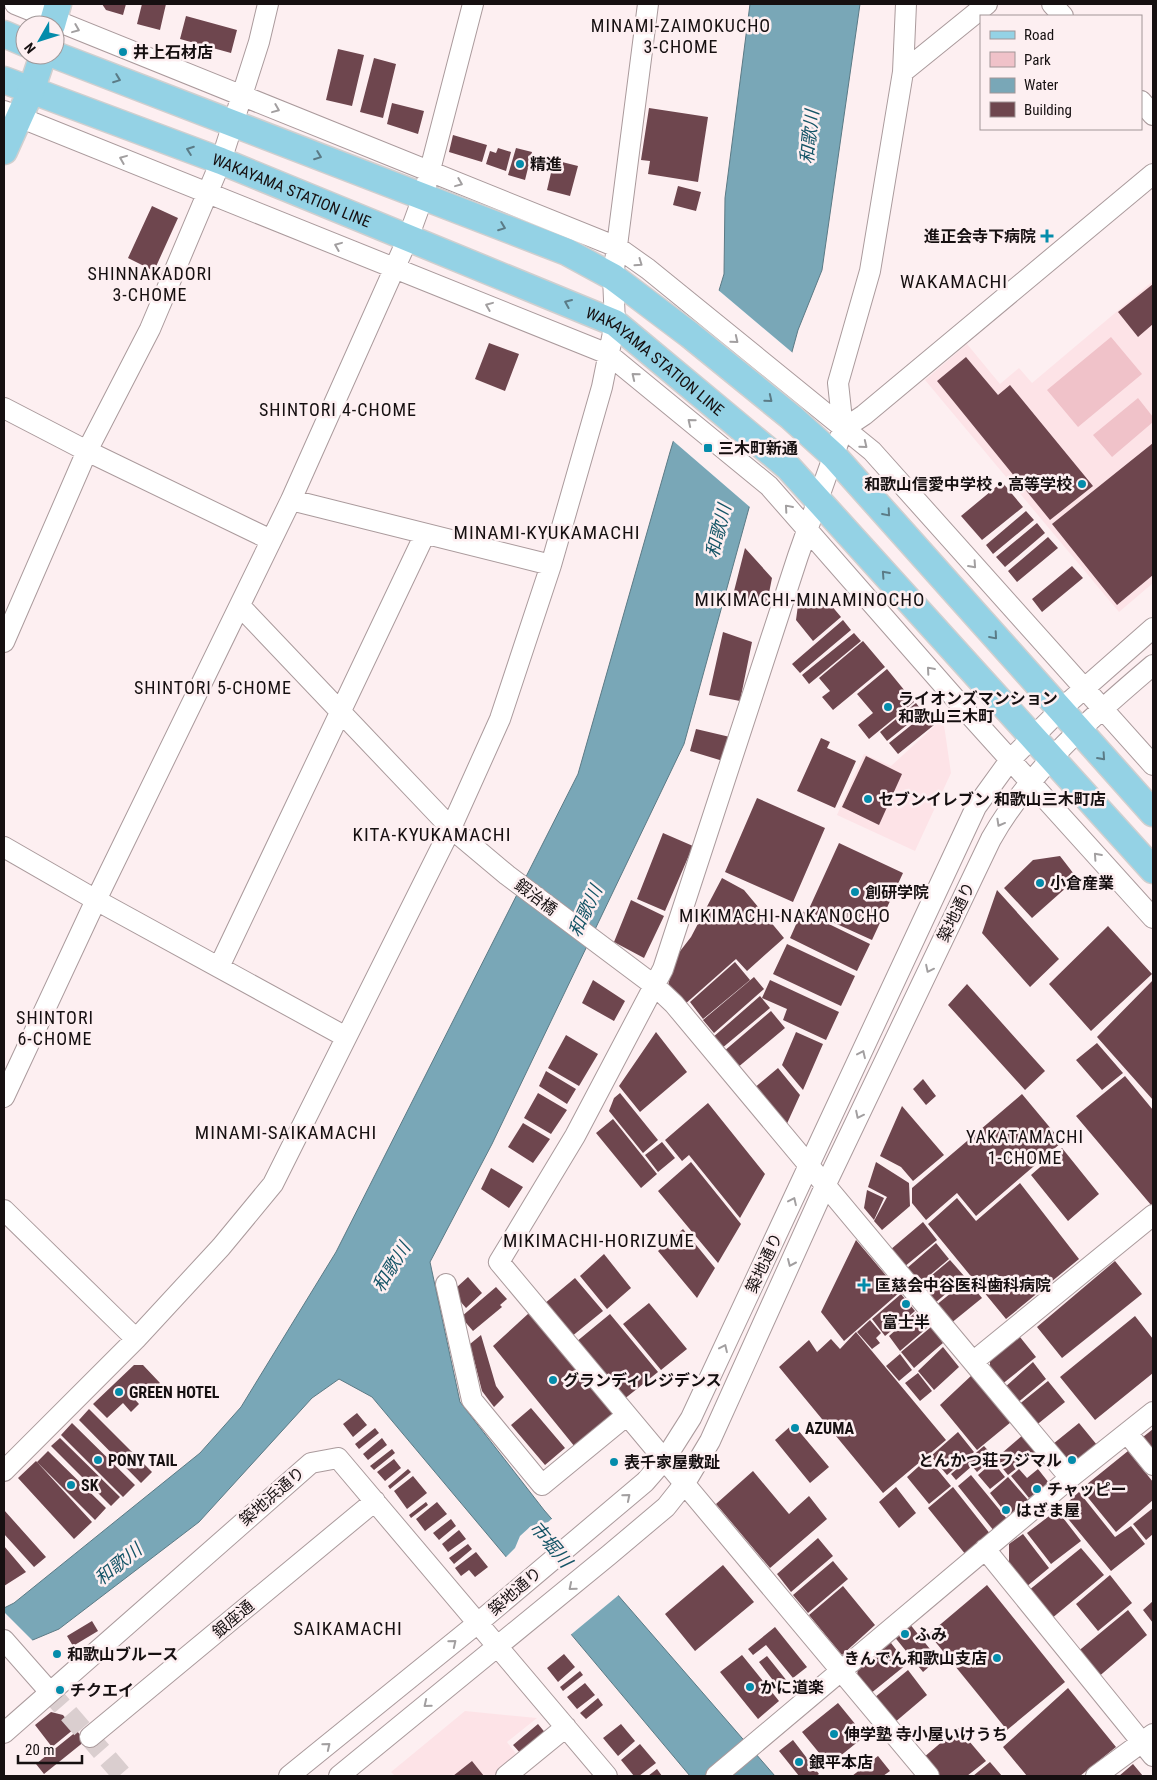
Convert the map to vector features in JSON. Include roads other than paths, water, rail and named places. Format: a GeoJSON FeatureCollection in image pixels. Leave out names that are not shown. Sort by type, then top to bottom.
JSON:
{"type":"FeatureCollection","features":[{"type":"Feature","properties":{"kind":"main road"},"geometry":{"type":"LineString","coordinates":[[65,59],[567,252],[613,277],[690,335],[791,417],[834,456],[1153,813]]}},
{"type":"Feature","properties":{"kind":"main road"},"geometry":{"type":"LineString","coordinates":[[4,151],[11,114],[31,91],[40,65]]}},
{"type":"Feature","properties":{"kind":"main road","name":"WAKAYAMA STATION LINE"},"geometry":{"type":"LineString","coordinates":[[4,80],[221,161],[615,323],[778,459],[1034,736],[1153,870]]}},
{"type":"Feature","properties":{"kind":"street"},"geometry":{"type":"LineString","coordinates":[[15,4],[51,15]]}},
{"type":"Feature","properties":{"kind":"street"},"geometry":{"type":"LineString","coordinates":[[4,642],[86,451],[150,329],[221,161],[234,123],[268,4]]}},
{"type":"Feature","properties":{"kind":"street"},"geometry":{"type":"LineString","coordinates":[[4,1097],[96,900],[291,500],[408,238],[429,172],[473,4]]}},
{"type":"Feature","properties":{"kind":"street"},"geometry":{"type":"LineString","coordinates":[[4,1471],[136,1339],[221,1247],[273,1184],[451,828],[500,718],[551,565],[602,387],[615,323],[613,277],[648,4]]}},
{"type":"Feature","properties":{"kind":"street"},"geometry":{"type":"LineString","coordinates":[[906,4],[903,72],[870,271],[838,383],[843,429],[663,969],[575,1136],[500,1262],[626,1416],[685,1483],[929,1776]]}},
{"type":"Feature","properties":{"kind":"street"},"geometry":{"type":"LineString","coordinates":[[903,72],[987,4]]}},
{"type":"Feature","properties":{"kind":"street"},"geometry":{"type":"LineString","coordinates":[[1052,4],[1062,15]]}},
{"type":"Feature","properties":{"kind":"street"},"geometry":{"type":"LineString","coordinates":[[65,21],[242,96],[617,248],[648,269],[872,452],[1153,765]]}},
{"type":"Feature","properties":{"kind":"street"},"geometry":{"type":"LineString","coordinates":[[1142,102],[1153,115]]}},
{"type":"Feature","properties":{"kind":"street"},"geometry":{"type":"LineString","coordinates":[[11,114],[608,354],[769,486],[1010,760],[1153,918]]}},
{"type":"Feature","properties":{"kind":"street"},"geometry":{"type":"LineString","coordinates":[[843,429],[872,408],[1153,174]]}},
{"type":"Feature","properties":{"kind":"street"},"geometry":{"type":"LineString","coordinates":[[4,408],[86,451],[272,540]]}},
{"type":"Feature","properties":{"kind":"street"},"geometry":{"type":"LineString","coordinates":[[291,500],[551,565]]}},
{"type":"Feature","properties":{"kind":"street"},"geometry":{"type":"LineString","coordinates":[[219,967],[425,534]]}},
{"type":"Feature","properties":{"kind":"street","name":"鍜治橋"},"geometry":{"type":"LineString","coordinates":[[240,606],[451,828],[507,875],[655,986],[674,1004],[1070,1478]]}},
{"type":"Feature","properties":{"kind":"street","name":"築地通り"},"geometry":{"type":"LineString","coordinates":[[289,1776],[479,1622],[646,1482],[665,1460],[685,1430],[976,807],[1010,760],[1060,710],[1153,628]]}},
{"type":"Feature","properties":{"kind":"street","name":"築地通り"},"geometry":{"type":"LineString","coordinates":[[345,1774],[609,1556],[666,1507],[685,1483],[710,1441],[826,1184],[991,839],[1009,808],[1030,781],[1103,709],[1148,669]]}},
{"type":"Feature","properties":{"kind":"street"},"geometry":{"type":"LineString","coordinates":[[4,847],[96,900],[346,1037]]}},
{"type":"Feature","properties":{"kind":"street"},"geometry":{"type":"LineString","coordinates":[[4,1210],[136,1339]]}},
{"type":"Feature","properties":{"kind":"street"},"geometry":{"type":"LineString","coordinates":[[974,1361],[1153,1216]]}},
{"type":"Feature","properties":{"kind":"street"},"geometry":{"type":"LineString","coordinates":[[446,1284],[472,1400],[542,1485],[626,1416]]}},
{"type":"Feature","properties":{"kind":"street"},"geometry":{"type":"LineString","coordinates":[[716,1776],[1070,1478],[1153,1412]]}},
{"type":"Feature","properties":{"kind":"street"},"geometry":{"type":"LineString","coordinates":[[1127,1432],[1153,1464]]}},
{"type":"Feature","properties":{"kind":"street","name":"築地浜通り"},"geometry":{"type":"LineString","coordinates":[[49,1691],[310,1463],[338,1458],[479,1622],[607,1776]]}},
{"type":"Feature","properties":{"kind":"street","name":"銀座通"},"geometry":{"type":"LineString","coordinates":[[90,1737],[375,1501]]}},
{"type":"Feature","properties":{"kind":"street"},"geometry":{"type":"LineString","coordinates":[[985,1549],[1150,1744],[1096,1776]]}},
{"type":"Feature","properties":{"kind":"street"},"geometry":{"type":"LineString","coordinates":[[4,1640],[49,1691],[4,1733]]}},
{"type":"Feature","properties":{"kind":"street"},"geometry":{"type":"LineString","coordinates":[[506,1776],[566,1727]]}},
{"type":"Feature","properties":{"kind":"water"},"geometry":{"type":"Polygon","coordinates":[[[750,4],[860,4],[822,270],[798,330],[684,744],[492,1144],[430,1262],[460,1402],[544,1510],[775,1776],[690,1776],[372,1397],[339,1379],[312,1398],[199,1522],[59,1629],[4,1652],[4,1608],[14,1603],[200,1453],[241,1407],[336,1252],[578,774],[670,452],[724,274],[725,198],[750,4]]]}},
{"type":"Feature","properties":{"kind":"tunnel"},"geometry":{"type":"LineString","coordinates":[[49,1691],[123,1776]]}},
{"type":"Feature","properties":{"kind":"place","name":"井上石材店"},"geometry":{"type":"Point","coordinates":[123,52]}},
{"type":"Feature","properties":{"kind":"place","name":"精進"},"geometry":{"type":"Point","coordinates":[520,164]}},
{"type":"Feature","properties":{"kind":"place","name":"進正会寺下病院"},"geometry":{"type":"Point","coordinates":[1047,236]}},
{"type":"Feature","properties":{"kind":"place","name":"三木町新通"},"geometry":{"type":"Point","coordinates":[708,448]}},
{"type":"Feature","properties":{"kind":"place","name":"和歌山信愛中学校・高等学校"},"geometry":{"type":"Point","coordinates":[1082,484]}},
{"type":"Feature","properties":{"kind":"place","name":"ライオンズマンション 和歌山三木町"},"geometry":{"type":"Point","coordinates":[888,707]}},
{"type":"Feature","properties":{"kind":"place","name":"セブンイレブン 和歌山三木町店"},"geometry":{"type":"Point","coordinates":[868,799]}},
{"type":"Feature","properties":{"kind":"place","name":"小倉産業"},"geometry":{"type":"Point","coordinates":[1040,883]}},
{"type":"Feature","properties":{"kind":"place","name":"創研学院"},"geometry":{"type":"Point","coordinates":[855,892]}},
{"type":"Feature","properties":{"kind":"place","name":"匡慈会中谷医科歯科病院"},"geometry":{"type":"Point","coordinates":[864,1285]}},
{"type":"Feature","properties":{"kind":"place","name":"富士半"},"geometry":{"type":"Point","coordinates":[906,1304]}},
{"type":"Feature","properties":{"kind":"place","name":"グランディレジデンス"},"geometry":{"type":"Point","coordinates":[553,1380]}},
{"type":"Feature","properties":{"kind":"place","name":"GREEN HOTEL"},"geometry":{"type":"Point","coordinates":[119,1392]}},
{"type":"Feature","properties":{"kind":"place","name":"AZUMA"},"geometry":{"type":"Point","coordinates":[795,1428]}},
{"type":"Feature","properties":{"kind":"place","name":"PONY TAIL"},"geometry":{"type":"Point","coordinates":[98,1460]}},
{"type":"Feature","properties":{"kind":"place","name":"とんかつ荘フジマル"},"geometry":{"type":"Point","coordinates":[1072,1460]}},
{"type":"Feature","properties":{"kind":"place","name":"表千家屋敷趾"},"geometry":{"type":"Point","coordinates":[614,1462]}},
{"type":"Feature","properties":{"kind":"place","name":"SK"},"geometry":{"type":"Point","coordinates":[71,1485]}},
{"type":"Feature","properties":{"kind":"place","name":"チャッピー"},"geometry":{"type":"Point","coordinates":[1037,1489]}},
{"type":"Feature","properties":{"kind":"place","name":"はざま屋"},"geometry":{"type":"Point","coordinates":[1006,1510]}},
{"type":"Feature","properties":{"kind":"place","name":"ふみ"},"geometry":{"type":"Point","coordinates":[905,1634]}},
{"type":"Feature","properties":{"kind":"place","name":"和歌山ブルース"},"geometry":{"type":"Point","coordinates":[57,1654]}},
{"type":"Feature","properties":{"kind":"place","name":"きんでん和歌山支店"},"geometry":{"type":"Point","coordinates":[997,1658]}},
{"type":"Feature","properties":{"kind":"place","name":"かに道楽"},"geometry":{"type":"Point","coordinates":[750,1687]}},
{"type":"Feature","properties":{"kind":"place","name":"チクエイ"},"geometry":{"type":"Point","coordinates":[60,1690]}},
{"type":"Feature","properties":{"kind":"place","name":"伸学塾 寺小屋いけうち"},"geometry":{"type":"Point","coordinates":[834,1734]}},
{"type":"Feature","properties":{"kind":"place","name":"銀平本店"},"geometry":{"type":"Point","coordinates":[799,1762]}},
{"type":"Feature","properties":{"kind":"district","name":"MINAMI-ZAIMOKUCHO 3-CHOME"},"geometry":{"type":"Point","coordinates":[681,35]}},
{"type":"Feature","properties":{"kind":"district","name":"WAKAMACHI"},"geometry":{"type":"Point","coordinates":[954,281]}},
{"type":"Feature","properties":{"kind":"district","name":"SHINNAKADORI 3-CHOME"},"geometry":{"type":"Point","coordinates":[150,283]}},
{"type":"Feature","properties":{"kind":"district","name":"SHINTORI 4-CHOME"},"geometry":{"type":"Point","coordinates":[338,409]}},
{"type":"Feature","properties":{"kind":"district","name":"MINAMI-KYUKAMACHI"},"geometry":{"type":"Point","coordinates":[547,532]}},
{"type":"Feature","properties":{"kind":"district","name":"MIKIMACHI-MINAMINOCHO"},"geometry":{"type":"Point","coordinates":[810,599]}},
{"type":"Feature","properties":{"kind":"district","name":"SHINTORI 5-CHOME"},"geometry":{"type":"Point","coordinates":[213,687]}},
{"type":"Feature","properties":{"kind":"district","name":"KITA-KYUKAMACHI"},"geometry":{"type":"Point","coordinates":[432,834]}},
{"type":"Feature","properties":{"kind":"district","name":"MIKIMACHI-NAKANOCHO"},"geometry":{"type":"Point","coordinates":[785,915]}},
{"type":"Feature","properties":{"kind":"district","name":"SHINTORI 6-CHOME"},"geometry":{"type":"Point","coordinates":[55,1027]}},
{"type":"Feature","properties":{"kind":"district","name":"MINAMI-SAIKAMACHI"},"geometry":{"type":"Point","coordinates":[286,1132]}},
{"type":"Feature","properties":{"kind":"district","name":"YAKATAMACHI 1-CHOME"},"geometry":{"type":"Point","coordinates":[1025,1146]}},
{"type":"Feature","properties":{"kind":"district","name":"MIKIMACHI-HORIZUME"},"geometry":{"type":"Point","coordinates":[599,1240]}},
{"type":"Feature","properties":{"kind":"district","name":"SAIKAMACHI"},"geometry":{"type":"Point","coordinates":[348,1628]}},
{"type":"Feature","properties":{"kind":"water label","name":"和歌川"},"geometry":{"type":"Point","coordinates":[809,137]}},
{"type":"Feature","properties":{"kind":"water label","name":"和歌川"},"geometry":{"type":"Point","coordinates":[718,531]}},
{"type":"Feature","properties":{"kind":"water label","name":"和歌川"},"geometry":{"type":"Point","coordinates":[585,911]}},
{"type":"Feature","properties":{"kind":"water label","name":"和歌川"},"geometry":{"type":"Point","coordinates":[391,1267]}},
{"type":"Feature","properties":{"kind":"water label","name":"市堀川"},"geometry":{"type":"Point","coordinates":[551,1544]}},
{"type":"Feature","properties":{"kind":"water label","name":"和歌川"},"geometry":{"type":"Point","coordinates":[118,1564]}}]}
